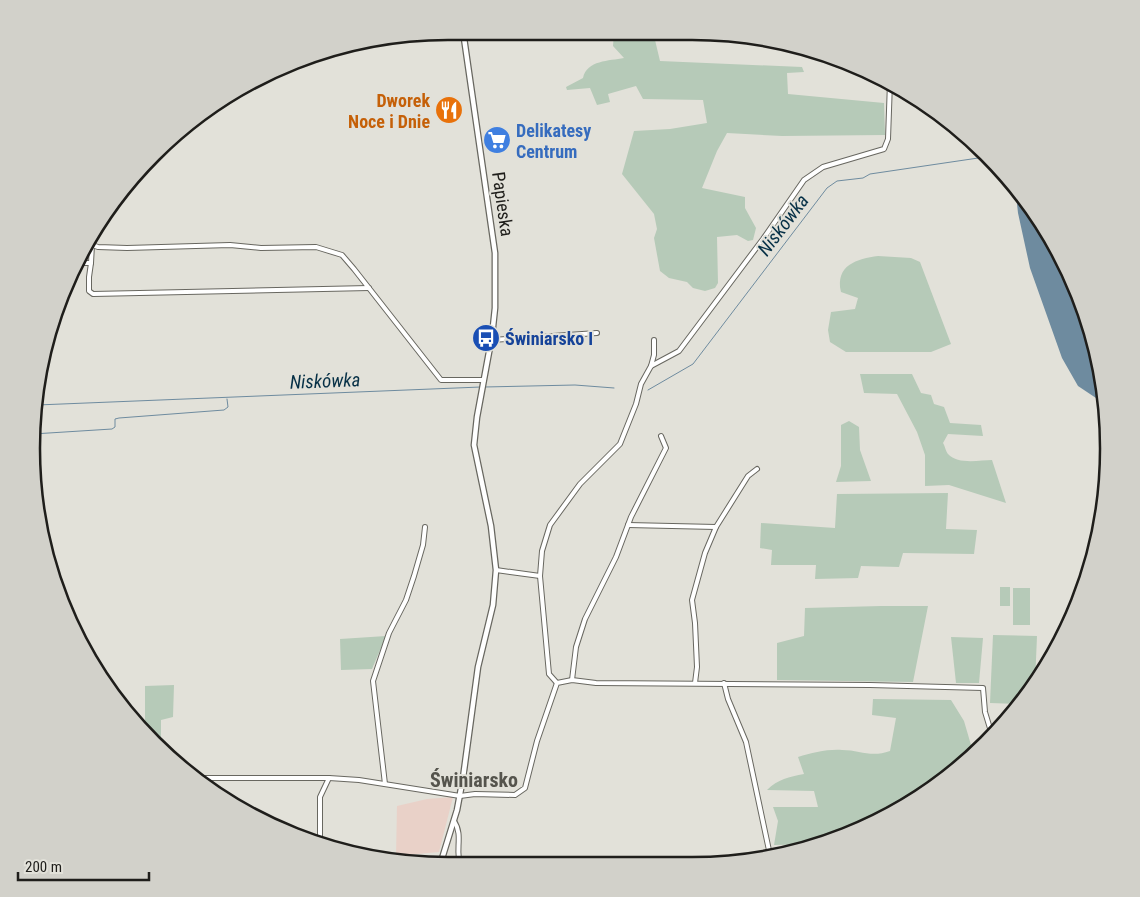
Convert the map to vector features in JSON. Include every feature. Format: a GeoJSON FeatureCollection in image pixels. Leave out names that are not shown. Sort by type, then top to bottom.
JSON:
{"type":"FeatureCollection","features":[{"type":"Feature","properties":{"kind":"street","name":"Papieska"},"geometry":{"type":"LineString","coordinates":[[443,857],[460,796],[478,667],[493,605],[496,570],[491,526],[475,454],[475,433],[492,340],[495,308],[495,253],[464,40]]}},
{"type":"Feature","properties":{"kind":"street"},"geometry":{"type":"LineString","coordinates":[[650,366],[680,351],[804,180],[822,167],[884,150],[888,138],[890,92]]}},
{"type":"Feature","properties":{"kind":"street"},"geometry":{"type":"LineString","coordinates":[[94,246],[127,248],[230,245],[261,248],[322,248],[342,255],[441,380],[483,381]]}},
{"type":"Feature","properties":{"kind":"street"},"geometry":{"type":"LineString","coordinates":[[92,250],[89,291],[93,294],[369,288]]}},
{"type":"Feature","properties":{"kind":"street"},"geometry":{"type":"LineString","coordinates":[[85,263],[91,263]]}},
{"type":"Feature","properties":{"kind":"street"},"geometry":{"type":"LineString","coordinates":[[492,340],[597,333]]}},
{"type":"Feature","properties":{"kind":"street"},"geometry":{"type":"LineString","coordinates":[[557,683],[549,674],[540,576],[542,551],[550,525],[580,484],[620,444],[641,384],[654,355],[654,340]]}},
{"type":"Feature","properties":{"kind":"street"},"geometry":{"type":"LineString","coordinates":[[572,680],[576,647],[585,619],[666,448],[662,436]]}},
{"type":"Feature","properties":{"kind":"street"},"geometry":{"type":"LineString","coordinates":[[695,683],[697,667],[696,623],[692,600],[705,553],[716,527],[748,476],[757,470]]}},
{"type":"Feature","properties":{"kind":"street"},"geometry":{"type":"LineString","coordinates":[[628,525],[716,527]]}},
{"type":"Feature","properties":{"kind":"street"},"geometry":{"type":"LineString","coordinates":[[385,784],[372,681],[389,633],[406,600],[423,546],[425,527]]}},
{"type":"Feature","properties":{"kind":"street"},"geometry":{"type":"LineString","coordinates":[[496,570],[540,576]]}},
{"type":"Feature","properties":{"kind":"street"},"geometry":{"type":"LineString","coordinates":[[557,683],[572,680],[596,683],[724,683],[983,688],[985,712],[990,727]]}},
{"type":"Feature","properties":{"kind":"street"},"geometry":{"type":"LineString","coordinates":[[207,778],[329,778],[385,784],[460,796],[475,794],[515,796],[525,788],[537,741],[557,683]]}},
{"type":"Feature","properties":{"kind":"street"},"geometry":{"type":"LineString","coordinates":[[724,683],[734,716],[746,742],[769,849]]}},
{"type":"Feature","properties":{"kind":"street"},"geometry":{"type":"LineString","coordinates":[[320,836],[320,797],[329,778]]}},
{"type":"Feature","properties":{"kind":"street"},"geometry":{"type":"LineString","coordinates":[[454,821],[459,829],[459,857]]}},
{"type":"Feature","properties":{"kind":"shaded area"},"geometry":{"type":"Polygon","coordinates":[[[453,797],[439,852],[396,854],[397,806],[427,799],[453,797]]]}},
{"type":"Feature","properties":{"kind":"green space"},"geometry":{"type":"Polygon","coordinates":[[[613,40],[655,40],[660,61],[802,67],[804,72],[787,73],[788,94],[884,103],[885,135],[782,136],[727,133],[717,151],[702,188],[745,197],[745,208],[756,228],[753,240],[748,241],[737,235],[717,237],[718,283],[715,288],[705,291],[693,288],[687,282],[669,278],[660,271],[654,238],[657,229],[654,214],[622,174],[634,131],[670,129],[707,123],[703,100],[643,99],[636,86],[608,94],[610,102],[597,105],[590,88],[567,90],[566,87],[583,78],[589,68],[599,62],[624,58],[613,46],[613,40]]]}},
{"type":"Feature","properties":{"kind":"green space"},"geometry":{"type":"Polygon","coordinates":[[[878,256],[911,258],[920,262],[951,344],[931,352],[846,352],[830,342],[828,330],[831,312],[855,309],[858,298],[841,292],[841,275],[849,265],[863,259],[878,256]]]}},
{"type":"Feature","properties":{"kind":"green space"},"geometry":{"type":"Polygon","coordinates":[[[860,374],[912,374],[921,393],[931,395],[934,404],[944,407],[950,423],[981,425],[983,436],[948,434],[943,443],[948,454],[957,460],[992,460],[1006,503],[949,485],[925,486],[925,455],[917,432],[897,394],[864,393],[860,374]]]}},
{"type":"Feature","properties":{"kind":"green space"},"geometry":{"type":"Polygon","coordinates":[[[849,421],[859,427],[860,450],[871,481],[836,482],[841,466],[841,425],[849,421]]]}},
{"type":"Feature","properties":{"kind":"green space"},"geometry":{"type":"Polygon","coordinates":[[[948,493],[946,529],[977,530],[974,554],[903,553],[899,567],[861,566],[858,578],[815,579],[816,565],[771,565],[772,550],[760,548],[761,523],[835,528],[837,494],[948,493]]]}},
{"type":"Feature","properties":{"kind":"green space"},"geometry":{"type":"Polygon","coordinates":[[[1000,587],[1010,587],[1010,606],[1000,606],[1000,587]]]}},
{"type":"Feature","properties":{"kind":"green space"},"geometry":{"type":"Polygon","coordinates":[[[1013,588],[1030,588],[1030,625],[1013,625],[1013,588]]]}},
{"type":"Feature","properties":{"kind":"green space"},"geometry":{"type":"Polygon","coordinates":[[[928,606],[913,682],[777,680],[777,643],[804,636],[805,608],[928,606]]]}},
{"type":"Feature","properties":{"kind":"green space"},"geometry":{"type":"Polygon","coordinates":[[[993,635],[1037,636],[1036,668],[1016,697],[1011,704],[990,703],[993,635]]]}},
{"type":"Feature","properties":{"kind":"green space"},"geometry":{"type":"Polygon","coordinates":[[[386,636],[372,669],[341,670],[340,639],[386,636]]]}},
{"type":"Feature","properties":{"kind":"green space"},"geometry":{"type":"Polygon","coordinates":[[[951,637],[983,638],[979,683],[956,683],[951,637]]]}},
{"type":"Feature","properties":{"kind":"green space"},"geometry":{"type":"Polygon","coordinates":[[[174,685],[173,717],[161,720],[161,738],[145,722],[145,686],[174,685]]]}},
{"type":"Feature","properties":{"kind":"green space"},"geometry":{"type":"Polygon","coordinates":[[[873,699],[951,700],[964,721],[972,745],[940,773],[896,802],[872,815],[848,826],[797,843],[774,845],[778,821],[773,807],[818,807],[814,791],[767,790],[789,777],[804,774],[798,757],[831,750],[848,750],[871,754],[890,751],[896,718],[872,715],[873,699]]]}},
{"type":"Feature","properties":{"kind":"water"},"geometry":{"type":"Polygon","coordinates":[[[1017,201],[1045,244],[1069,292],[1086,343],[1097,399],[1078,386],[1062,358],[1030,268],[1017,201]]]}},
{"type":"Feature","properties":{"kind":"waterway","name":"Niskówka"},"geometry":{"type":"LineString","coordinates":[[648,390],[693,364],[827,188],[837,181],[863,178],[870,174],[978,158]]}},
{"type":"Feature","properties":{"kind":"waterway","name":"Niskówka"},"geometry":{"type":"LineString","coordinates":[[485,387],[575,385],[614,388]]}},
{"type":"Feature","properties":{"kind":"waterway","name":"Niskówka"},"geometry":{"type":"LineString","coordinates":[[42,405],[481,387]]}},
{"type":"Feature","properties":{"kind":"waterway"},"geometry":{"type":"LineString","coordinates":[[41,434],[112,429],[115,427],[115,419],[119,418],[224,410],[228,407],[227,399]]}},
{"type":"Feature","properties":{"kind":"place","name":"Dworek Noce i Dnie"},"geometry":{"type":"Point","coordinates":[449,110]}},
{"type":"Feature","properties":{"kind":"place","name":"Delikatesy Centrum"},"geometry":{"type":"Point","coordinates":[497,140]}},
{"type":"Feature","properties":{"kind":"place","name":"Świniarsko I"},"geometry":{"type":"Point","coordinates":[486,338]}},
{"type":"Feature","properties":{"kind":"district","name":"Świniarsko"},"geometry":{"type":"Point","coordinates":[474,780]}}]}
